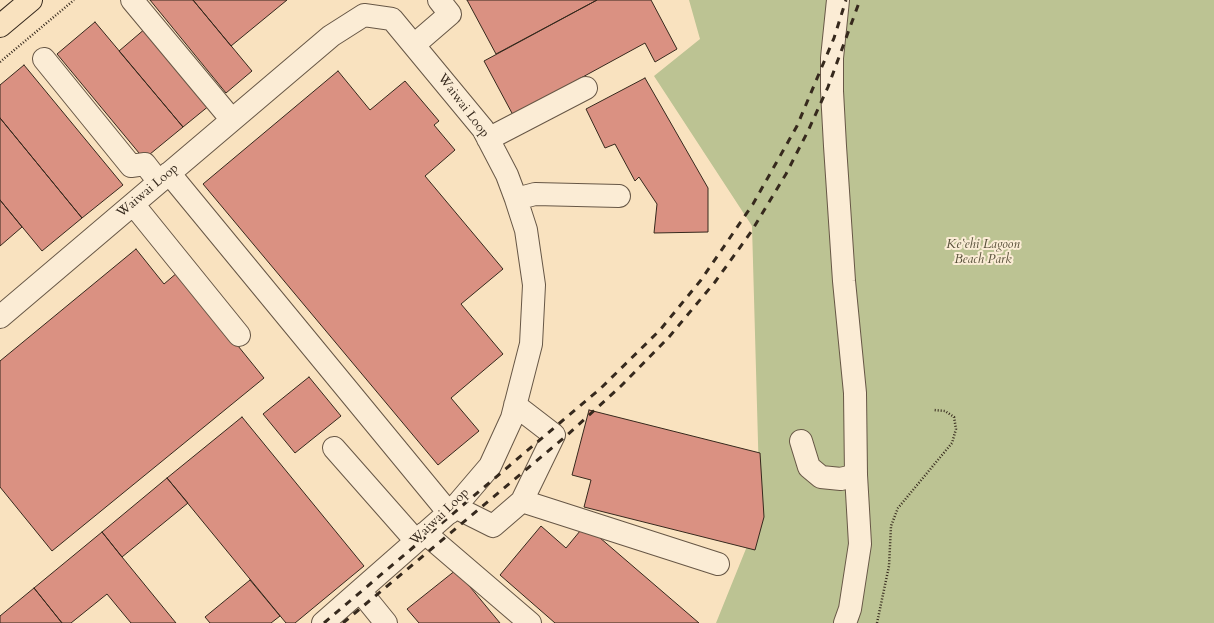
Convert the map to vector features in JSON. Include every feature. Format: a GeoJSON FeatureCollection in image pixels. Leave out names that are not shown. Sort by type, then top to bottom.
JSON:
{"type":"FeatureCollection","features":[{"type":"Feature","properties":{"kind":"main road"},"geometry":{"type":"LineString","coordinates":[[0,26],[31,0]]}},
{"type":"Feature","properties":{"kind":"street"},"geometry":{"type":"LineString","coordinates":[[132,0],[232,120]]}},
{"type":"Feature","properties":{"kind":"street"},"geometry":{"type":"LineString","coordinates":[[414,45],[450,14],[439,0]]}},
{"type":"Feature","properties":{"kind":"street"},"geometry":{"type":"LineString","coordinates":[[838,0],[832,58],[832,90],[843,273],[855,393],[856,475],[860,544],[850,609],[845,623]]}},
{"type":"Feature","properties":{"kind":"street","name":"Waiwai Loop"},"geometry":{"type":"LineString","coordinates":[[0,317],[331,36],[364,15],[392,19],[483,129],[507,175],[526,230],[534,285],[531,344],[512,418],[490,466],[452,510],[323,623]]}},
{"type":"Feature","properties":{"kind":"street"},"geometry":{"type":"LineString","coordinates":[[44,59],[131,166],[145,164],[164,178],[452,510],[493,526],[522,501],[554,435],[515,405]]}},
{"type":"Feature","properties":{"kind":"street"},"geometry":{"type":"LineString","coordinates":[[488,139],[586,88]]}},
{"type":"Feature","properties":{"kind":"street"},"geometry":{"type":"LineString","coordinates":[[516,199],[535,194],[619,196]]}},
{"type":"Feature","properties":{"kind":"street"},"geometry":{"type":"LineString","coordinates":[[133,204],[239,335]]}},
{"type":"Feature","properties":{"kind":"street"},"geometry":{"type":"LineString","coordinates":[[801,441],[810,467],[821,477],[841,479],[856,475]]}},
{"type":"Feature","properties":{"kind":"street"},"geometry":{"type":"LineString","coordinates":[[334,448],[420,537],[530,623]]}},
{"type":"Feature","properties":{"kind":"street"},"geometry":{"type":"LineString","coordinates":[[522,501],[718,564]]}},
{"type":"Feature","properties":{"kind":"street"},"geometry":{"type":"LineString","coordinates":[[360,591],[386,623]]}},
{"type":"Feature","properties":{"kind":"path"},"geometry":{"type":"LineString","coordinates":[[0,62],[74,0]]}},
{"type":"Feature","properties":{"kind":"path"},"geometry":{"type":"LineString","coordinates":[[877,623],[889,566],[891,526],[898,508],[952,443],[956,429],[954,416],[946,411],[934,410]]}},
{"type":"Feature","properties":{"kind":"green space","name":"Keʻehi Lagoon Beach Park"},"geometry":{"type":"Polygon","coordinates":[[[689,0],[1214,0],[1214,623],[716,623],[760,514],[752,226],[654,76],[700,39],[689,0]]]}},
{"type":"Feature","properties":{"kind":"building"},"geometry":{"type":"Polygon","coordinates":[[[150,0],[193,0],[252,71],[226,93],[150,0]]]}},
{"type":"Feature","properties":{"kind":"building"},"geometry":{"type":"Polygon","coordinates":[[[193,0],[287,0],[231,46],[193,0]]]}},
{"type":"Feature","properties":{"kind":"building"},"geometry":{"type":"Polygon","coordinates":[[[467,0],[597,0],[496,54],[467,0]]]}},
{"type":"Feature","properties":{"kind":"building"},"geometry":{"type":"Polygon","coordinates":[[[597,0],[651,0],[677,49],[655,62],[645,43],[513,115],[484,61],[597,0]]]}},
{"type":"Feature","properties":{"kind":"building"},"geometry":{"type":"Polygon","coordinates":[[[95,22],[183,127],[144,159],[57,54],[95,22]]]}},
{"type":"Feature","properties":{"kind":"building"},"geometry":{"type":"Polygon","coordinates":[[[146,28],[210,105],[183,127],[119,51],[146,28]]]}},
{"type":"Feature","properties":{"kind":"building"},"geometry":{"type":"Polygon","coordinates":[[[24,65],[123,185],[82,218],[0,118],[0,85],[24,65]]]}},
{"type":"Feature","properties":{"kind":"building"},"geometry":{"type":"Polygon","coordinates":[[[338,71],[370,110],[405,81],[439,121],[434,125],[455,150],[425,176],[503,269],[461,304],[503,354],[451,398],[479,431],[438,465],[203,184],[338,71]]]}},
{"type":"Feature","properties":{"kind":"building"},"geometry":{"type":"Polygon","coordinates":[[[645,78],[708,188],[708,232],[654,233],[657,204],[639,177],[635,181],[615,144],[605,148],[586,109],[645,78]]]}},
{"type":"Feature","properties":{"kind":"building"},"geometry":{"type":"Polygon","coordinates":[[[0,118],[82,218],[42,251],[0,200],[0,118]]]}},
{"type":"Feature","properties":{"kind":"building"},"geometry":{"type":"Polygon","coordinates":[[[0,200],[22,227],[0,246],[0,200]]]}},
{"type":"Feature","properties":{"kind":"building"},"geometry":{"type":"Polygon","coordinates":[[[136,249],[164,284],[178,272],[264,378],[52,551],[0,487],[0,361],[136,249]]]}},
{"type":"Feature","properties":{"kind":"building"},"geometry":{"type":"Polygon","coordinates":[[[309,377],[341,416],[295,453],[263,414],[309,377]]]}},
{"type":"Feature","properties":{"kind":"building"},"geometry":{"type":"Polygon","coordinates":[[[589,410],[760,453],[764,517],[755,550],[584,507],[591,480],[572,475],[589,410]]]}},
{"type":"Feature","properties":{"kind":"building"},"geometry":{"type":"Polygon","coordinates":[[[242,417],[364,566],[295,623],[286,623],[167,478],[242,417]]]}},
{"type":"Feature","properties":{"kind":"building"},"geometry":{"type":"Polygon","coordinates":[[[167,478],[188,503],[122,557],[102,532],[167,478]]]}},
{"type":"Feature","properties":{"kind":"building"},"geometry":{"type":"Polygon","coordinates":[[[585,525],[699,623],[555,623],[500,575],[541,526],[566,548],[585,525]]]}},
{"type":"Feature","properties":{"kind":"building"},"geometry":{"type":"Polygon","coordinates":[[[102,532],[176,623],[131,623],[107,594],[71,623],[62,623],[34,588],[102,532]]]}},
{"type":"Feature","properties":{"kind":"building"},"geometry":{"type":"Polygon","coordinates":[[[456,570],[500,623],[419,623],[407,609],[456,570]]]}},
{"type":"Feature","properties":{"kind":"building"},"geometry":{"type":"Polygon","coordinates":[[[250,580],[280,616],[271,623],[210,623],[205,617],[250,580]]]}},
{"type":"Feature","properties":{"kind":"building"},"geometry":{"type":"Polygon","coordinates":[[[34,588],[62,623],[0,623],[0,616],[34,588]]]}},
{"type":"Feature","properties":{"kind":"railway"},"geometry":{"type":"LineString","coordinates":[[324,623],[601,388],[660,330],[701,280],[753,204],[797,126],[834,38],[846,0]]}},
{"type":"Feature","properties":{"kind":"railway"},"geometry":{"type":"LineString","coordinates":[[343,623],[565,437],[621,386],[669,337],[715,282],[751,232],[786,174],[828,87],[860,0]]}}]}
